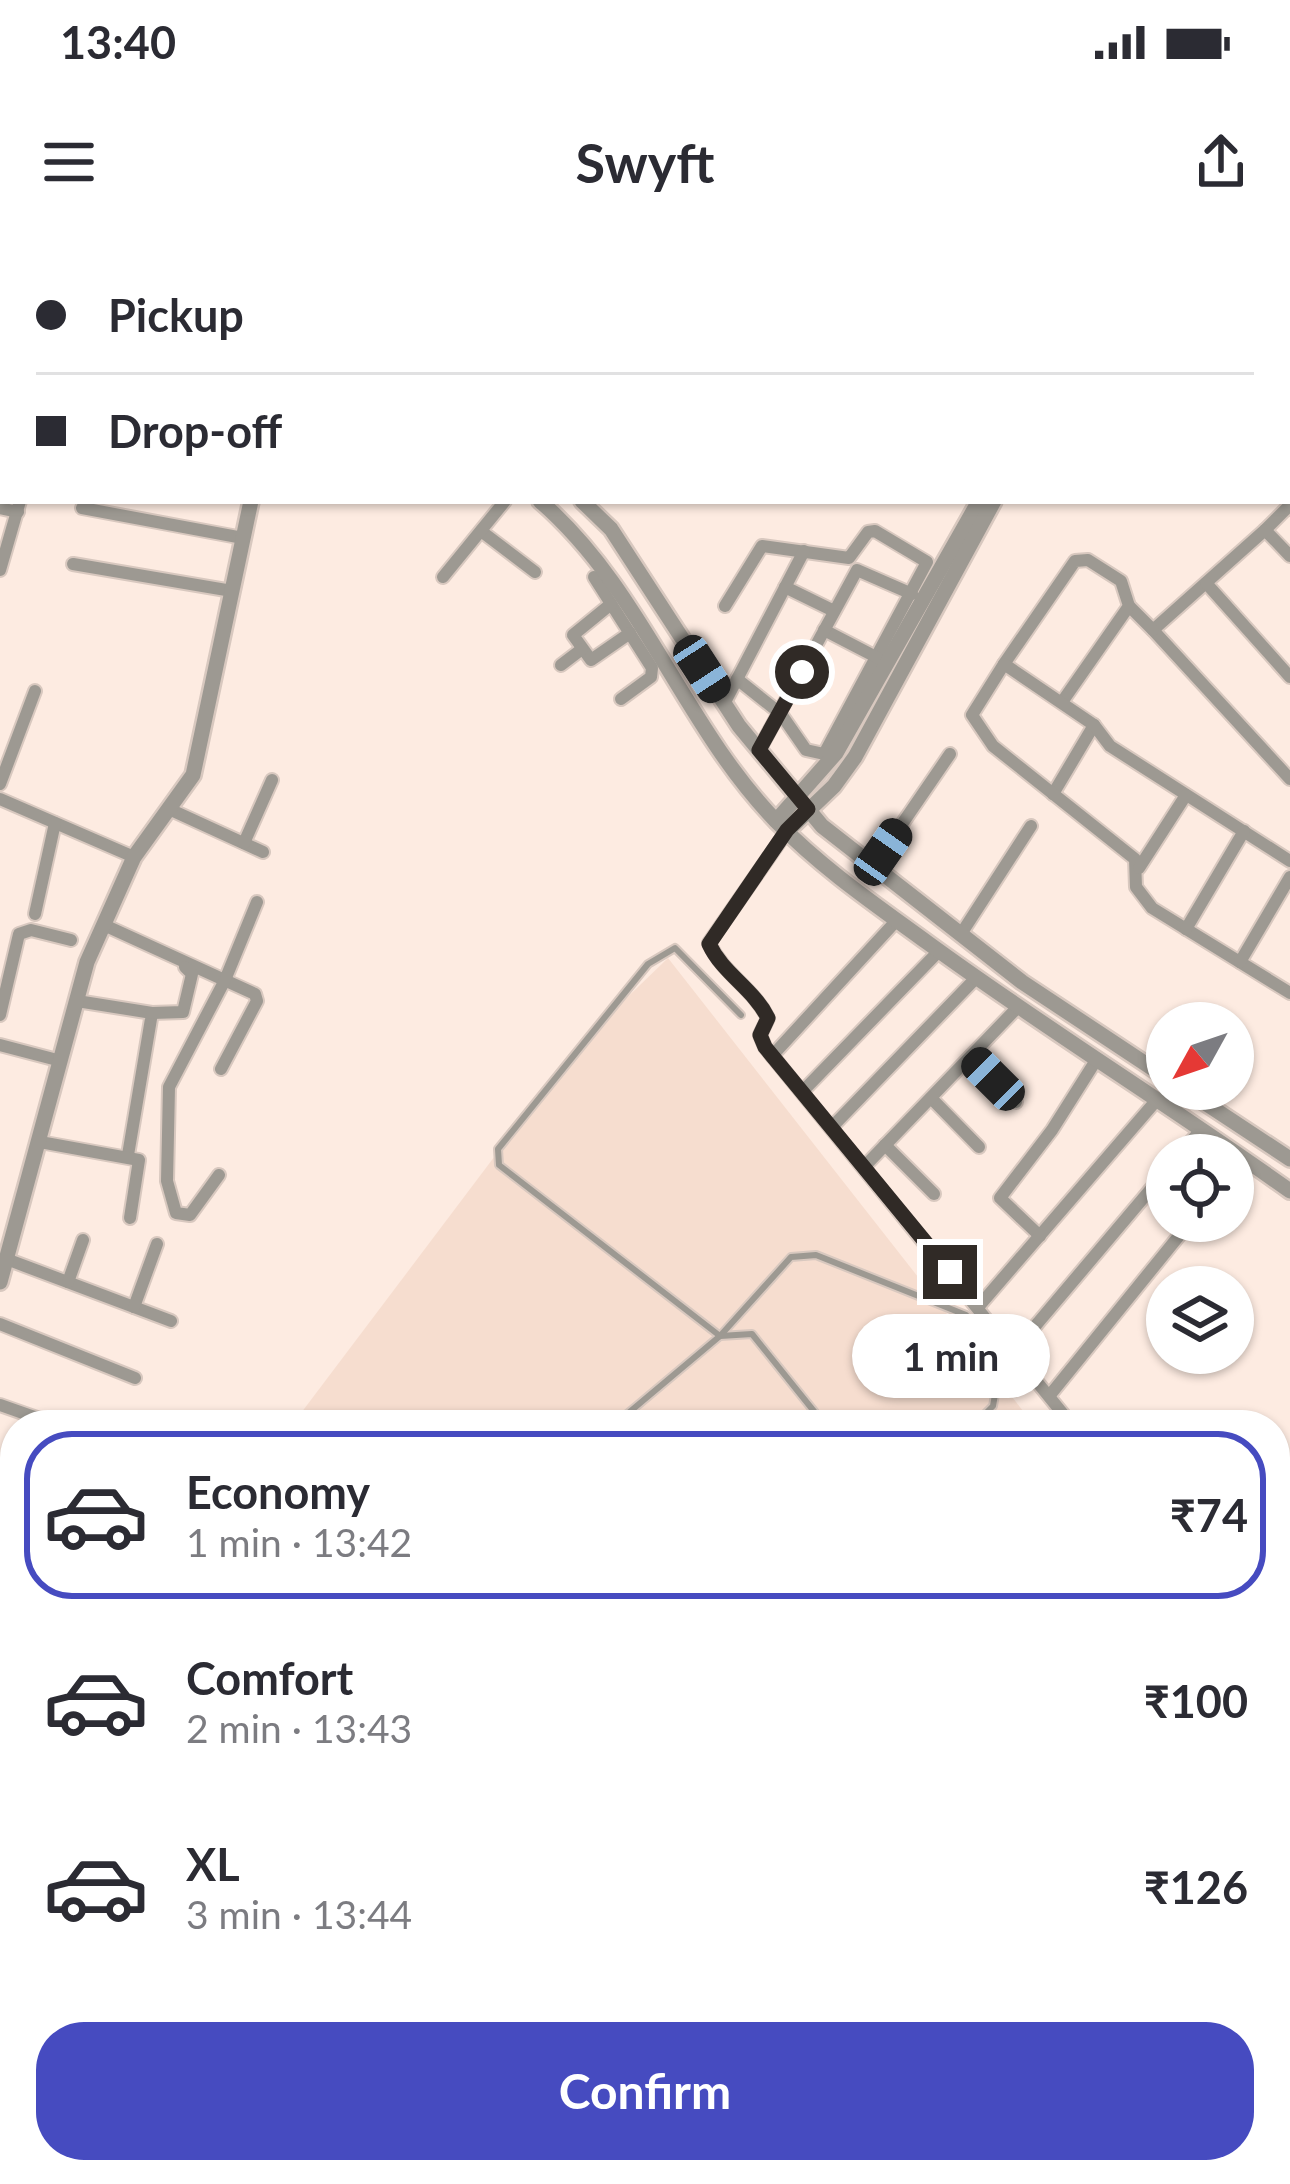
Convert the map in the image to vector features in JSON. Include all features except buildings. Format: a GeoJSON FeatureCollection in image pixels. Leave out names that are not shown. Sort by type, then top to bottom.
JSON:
{"type":"FeatureCollection","features":[{"type":"Feature","properties":{"kind":"street"},"geometry":{"type":"LineString","coordinates":[[171,1321],[5,1261],[76,1001],[104,925],[134,857],[193,775],[250,504]]}},
{"type":"Feature","properties":{"kind":"street"},"geometry":{"type":"LineString","coordinates":[[443,578],[503,504]]}},
{"type":"Feature","properties":{"kind":"street"},"geometry":{"type":"LineString","coordinates":[[544,504],[585,539],[653,672],[621,699]]}},
{"type":"Feature","properties":{"kind":"street"},"geometry":{"type":"LineString","coordinates":[[585,504],[610,529],[724,704],[804,804],[961,934],[1146,1063]]}},
{"type":"Feature","properties":{"kind":"street"},"geometry":{"type":"LineString","coordinates":[[977,504],[866,706],[804,804],[782,826],[709,944],[718,964],[761,1004],[768,1018],[760,1035],[772,1056],[1061,1410]]}},
{"type":"Feature","properties":{"kind":"street"},"geometry":{"type":"LineString","coordinates":[[804,804],[835,786],[855,757],[992,504]]}},
{"type":"Feature","properties":{"kind":"street"},"geometry":{"type":"LineString","coordinates":[[1153,630],[1290,505]]}},
{"type":"Feature","properties":{"kind":"street"},"geometry":{"type":"LineString","coordinates":[[0,508],[19,507],[0,570]]}},
{"type":"Feature","properties":{"kind":"street"},"geometry":{"type":"LineString","coordinates":[[82,508],[243,538]]}},
{"type":"Feature","properties":{"kind":"street"},"geometry":{"type":"LineString","coordinates":[[1265,530],[1290,556]]}},
{"type":"Feature","properties":{"kind":"street"},"geometry":{"type":"LineString","coordinates":[[481,531],[535,572]]}},
{"type":"Feature","properties":{"kind":"street"},"geometry":{"type":"LineString","coordinates":[[725,606],[758,547],[849,558],[868,532],[875,531],[927,562],[824,754],[806,750],[781,713],[737,680]]}},
{"type":"Feature","properties":{"kind":"street"},"geometry":{"type":"LineString","coordinates":[[724,704],[804,551]]}},
{"type":"Feature","properties":{"kind":"street"},"geometry":{"type":"LineString","coordinates":[[1290,779],[1129,606],[1121,581],[1088,560],[1075,560],[972,715],[993,746],[1135,859],[1141,897],[1290,993]]}},
{"type":"Feature","properties":{"kind":"street"},"geometry":{"type":"LineString","coordinates":[[73,564],[232,591]]}},
{"type":"Feature","properties":{"kind":"street"},"geometry":{"type":"LineString","coordinates":[[759,750],[857,570],[912,594]]}},
{"type":"Feature","properties":{"kind":"street"},"geometry":{"type":"LineString","coordinates":[[594,577],[712,741],[782,826],[897,920],[1146,1096]]}},
{"type":"Feature","properties":{"kind":"street"},"geometry":{"type":"LineString","coordinates":[[1206,584],[1290,677]]}},
{"type":"Feature","properties":{"kind":"street"},"geometry":{"type":"LineString","coordinates":[[785,587],[834,611]]}},
{"type":"Feature","properties":{"kind":"street"},"geometry":{"type":"LineString","coordinates":[[611,604],[572,632],[582,649],[593,659],[629,622]]}},
{"type":"Feature","properties":{"kind":"street"},"geometry":{"type":"LineString","coordinates":[[1062,701],[1129,606]]}},
{"type":"Feature","properties":{"kind":"street"},"geometry":{"type":"LineString","coordinates":[[824,631],[878,658]]}},
{"type":"Feature","properties":{"kind":"street"},"geometry":{"type":"LineString","coordinates":[[561,665],[582,649]]}},
{"type":"Feature","properties":{"kind":"street"},"geometry":{"type":"LineString","coordinates":[[1004,664],[1094,725],[1110,746],[1290,861]]}},
{"type":"Feature","properties":{"kind":"street"},"geometry":{"type":"LineString","coordinates":[[0,784],[35,691]]}},
{"type":"Feature","properties":{"kind":"street"},"geometry":{"type":"LineString","coordinates":[[1053,794],[1094,725]]}},
{"type":"Feature","properties":{"kind":"street"},"geometry":{"type":"LineString","coordinates":[[874,866],[950,754]]}},
{"type":"Feature","properties":{"kind":"street"},"geometry":{"type":"LineString","coordinates":[[244,843],[272,779]]}},
{"type":"Feature","properties":{"kind":"street"},"geometry":{"type":"LineString","coordinates":[[1139,868],[1186,795]]}},
{"type":"Feature","properties":{"kind":"street"},"geometry":{"type":"LineString","coordinates":[[0,799],[134,857]]}},
{"type":"Feature","properties":{"kind":"street"},"geometry":{"type":"LineString","coordinates":[[169,809],[263,852]]}},
{"type":"Feature","properties":{"kind":"street"},"geometry":{"type":"LineString","coordinates":[[35,914],[55,823]]}},
{"type":"Feature","properties":{"kind":"street"},"geometry":{"type":"LineString","coordinates":[[961,934],[1031,826]]}},
{"type":"Feature","properties":{"kind":"street"},"geometry":{"type":"LineString","coordinates":[[1186,929],[1244,831]]}},
{"type":"Feature","properties":{"kind":"street"},"geometry":{"type":"LineString","coordinates":[[1240,962],[1290,878]]}},
{"type":"Feature","properties":{"kind":"street"},"geometry":{"type":"LineString","coordinates":[[219,1175],[190,1215],[176,1213],[167,1181],[169,1087],[225,980],[257,902]]}},
{"type":"Feature","properties":{"kind":"street"},"geometry":{"type":"LineString","coordinates":[[772,1056],[897,920]]}},
{"type":"Feature","properties":{"kind":"street"},"geometry":{"type":"LineString","coordinates":[[104,925],[255,994],[257,1000],[221,1070]]}},
{"type":"Feature","properties":{"kind":"street"},"geometry":{"type":"LineString","coordinates":[[0,934],[18,938],[31,931],[71,940]]}},
{"type":"Feature","properties":{"kind":"street"},"geometry":{"type":"LineString","coordinates":[[0,1016],[18,938]]}},
{"type":"Feature","properties":{"kind":"street"},"geometry":{"type":"LineString","coordinates":[[802,1092],[939,951]]}},
{"type":"Feature","properties":{"kind":"street"},"geometry":{"type":"LineString","coordinates":[[76,1001],[152,1013],[183,1012],[192,974],[163,958]]}},
{"type":"Feature","properties":{"kind":"street"},"geometry":{"type":"LineString","coordinates":[[831,1128],[976,978]]}},
{"type":"Feature","properties":{"kind":"street"},"geometry":{"type":"LineString","coordinates":[[864,1167],[1017,1008]]}},
{"type":"Feature","properties":{"kind":"street"},"geometry":{"type":"LineString","coordinates":[[128,1155],[152,1013]]}},
{"type":"Feature","properties":{"kind":"street"},"geometry":{"type":"LineString","coordinates":[[0,1046],[61,1061]]}},
{"type":"Feature","properties":{"kind":"street"},"geometry":{"type":"LineString","coordinates":[[971,1056],[1016,1102]]}},
{"type":"Feature","properties":{"kind":"street"},"geometry":{"type":"LineString","coordinates":[[1040,1236],[1000,1198],[1052,1130],[1095,1062]]}},
{"type":"Feature","properties":{"kind":"street"},"geometry":{"type":"LineString","coordinates":[[931,1098],[980,1147]]}},
{"type":"Feature","properties":{"kind":"street"},"geometry":{"type":"LineString","coordinates":[[979,1306],[1148,1110]]}},
{"type":"Feature","properties":{"kind":"street"},"geometry":{"type":"LineString","coordinates":[[1167,1110],[1203,1134]]}},
{"type":"Feature","properties":{"kind":"street"},"geometry":{"type":"LineString","coordinates":[[1215,1110],[1290,1160]]}},
{"type":"Feature","properties":{"kind":"street"},"geometry":{"type":"LineString","coordinates":[[40,1142],[128,1155],[142,1166],[130,1218]]}},
{"type":"Feature","properties":{"kind":"street"},"geometry":{"type":"LineString","coordinates":[[885,1145],[934,1194]]}},
{"type":"Feature","properties":{"kind":"street"},"geometry":{"type":"LineString","coordinates":[[1254,1172],[1290,1191]]}},
{"type":"Feature","properties":{"kind":"street"},"geometry":{"type":"LineString","coordinates":[[1015,1350],[1146,1195]]}},
{"type":"Feature","properties":{"kind":"street"},"geometry":{"type":"LineString","coordinates":[[68,1282],[83,1240]]}},
{"type":"Feature","properties":{"kind":"street"},"geometry":{"type":"LineString","coordinates":[[1050,1395],[1174,1242]]}},
{"type":"Feature","properties":{"kind":"street"},"geometry":{"type":"LineString","coordinates":[[134,1306],[157,1244]]}},
{"type":"Feature","properties":{"kind":"street"},"geometry":{"type":"LineString","coordinates":[[0,1324],[135,1378]]}},
{"type":"Feature","properties":{"kind":"lane"},"geometry":{"type":"LineString","coordinates":[[741,1015],[675,948],[648,964],[498,1148],[499,1165],[720,1336],[752,1334],[813,1410]]}},
{"type":"Feature","properties":{"kind":"lane"},"geometry":{"type":"LineString","coordinates":[[632,1410],[720,1336],[791,1257],[816,1255],[966,1315],[1000,1366],[990,1410]]}},
{"type":"Feature","properties":{"kind":"shaded area"},"geometry":{"type":"Polygon","coordinates":[[[668,958],[1022,1410],[303,1410],[581,1042],[668,958]]]}},
{"type":"Feature","properties":{"kind":"route"},"geometry":{"type":"LineString","coordinates":[[802,672],[759,750],[808,809],[787,830],[709,944],[718,964],[761,1004],[768,1018],[760,1035],[765,1047],[950,1272]]}}]}
